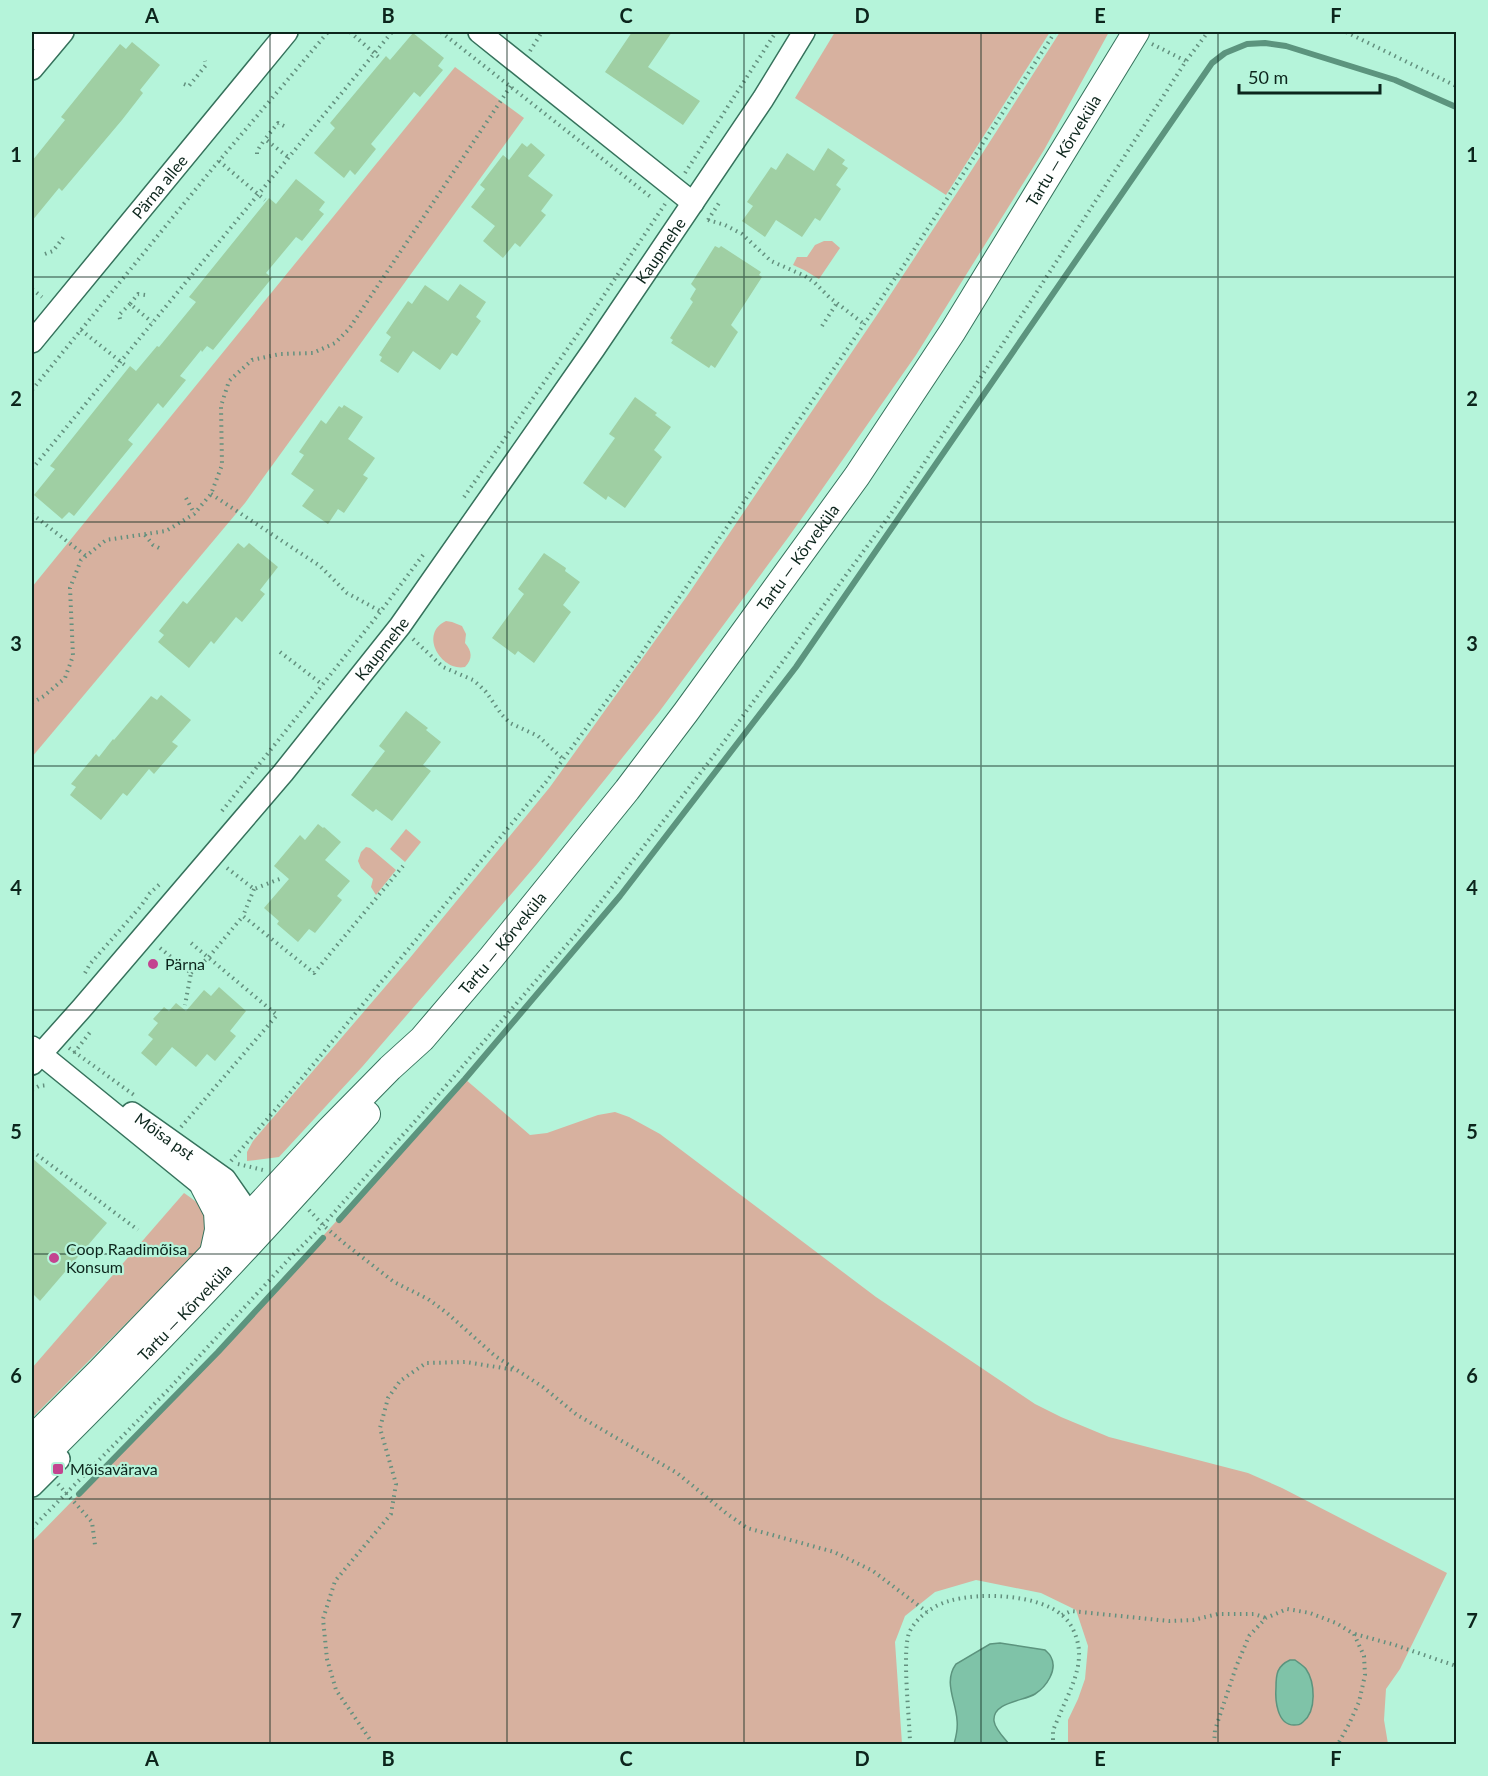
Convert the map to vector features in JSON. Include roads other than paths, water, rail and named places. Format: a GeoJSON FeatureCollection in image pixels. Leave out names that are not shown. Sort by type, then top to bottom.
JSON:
{"type":"FeatureCollection","features":[{"type":"Feature","properties":{"kind":"main road","name":"Tartu — Kõrveküla"},"geometry":{"type":"LineString","coordinates":[[36,1475],[257,1222],[328,1130],[422,1039],[627,790],[856,476],[953,331],[1136,38]]}},
{"type":"Feature","properties":{"kind":"main road"},"geometry":{"type":"LineString","coordinates":[[204,1187],[218,1212],[218,1230],[213,1252]]}},
{"type":"Feature","properties":{"kind":"main road","name":"Tartu — Kõrveküla"},"geometry":{"type":"LineString","coordinates":[[32,1439],[213,1252],[257,1222]]}},
{"type":"Feature","properties":{"kind":"street"},"geometry":{"type":"LineString","coordinates":[[32,69],[63,32]]}},
{"type":"Feature","properties":{"kind":"street","name":"Pärna allee"},"geometry":{"type":"LineString","coordinates":[[32,342],[287,32]]}},
{"type":"Feature","properties":{"kind":"street","name":"Kaupmehe"},"geometry":{"type":"LineString","coordinates":[[479,32],[693,202]]}},
{"type":"Feature","properties":{"kind":"street","name":"Kaupmehe"},"geometry":{"type":"LineString","coordinates":[[34,1055],[55,1037],[82,1008],[283,772],[400,626],[594,349],[763,99],[804,32]]}},
{"type":"Feature","properties":{"kind":"street"},"geometry":{"type":"LineString","coordinates":[[32,34],[49,48]]}},
{"type":"Feature","properties":{"kind":"street"},"geometry":{"type":"LineString","coordinates":[[82,1008],[102,964],[112,951],[144,915],[176,897]]}},
{"type":"Feature","properties":{"kind":"street","name":"Mõisa pst"},"geometry":{"type":"LineString","coordinates":[[34,1055],[109,1097],[225,1179],[257,1222]]}},
{"type":"Feature","properties":{"kind":"street","name":"Mõisa pst"},"geometry":{"type":"LineString","coordinates":[[64,1072],[154,1149],[234,1210],[257,1222]]}},
{"type":"Feature","properties":{"kind":"waterway"},"geometry":{"type":"LineString","coordinates":[[339,1220],[465,1079],[620,896],[796,667],[1212,63],[1225,53],[1247,44],[1265,43],[1286,46],[1395,80],[1456,107]]}},
{"type":"Feature","properties":{"kind":"waterway"},"geometry":{"type":"LineString","coordinates":[[79,1494],[218,1352],[323,1238]]}},
{"type":"Feature","properties":{"kind":"place","name":"Pärna"},"geometry":{"type":"Point","coordinates":[153,964]}},
{"type":"Feature","properties":{"kind":"place","name":"Coop Raadimõisa Konsum"},"geometry":{"type":"Point","coordinates":[54,1258]}},
{"type":"Feature","properties":{"kind":"place","name":"Mõisavärava"},"geometry":{"type":"Point","coordinates":[58,1469]}}]}
